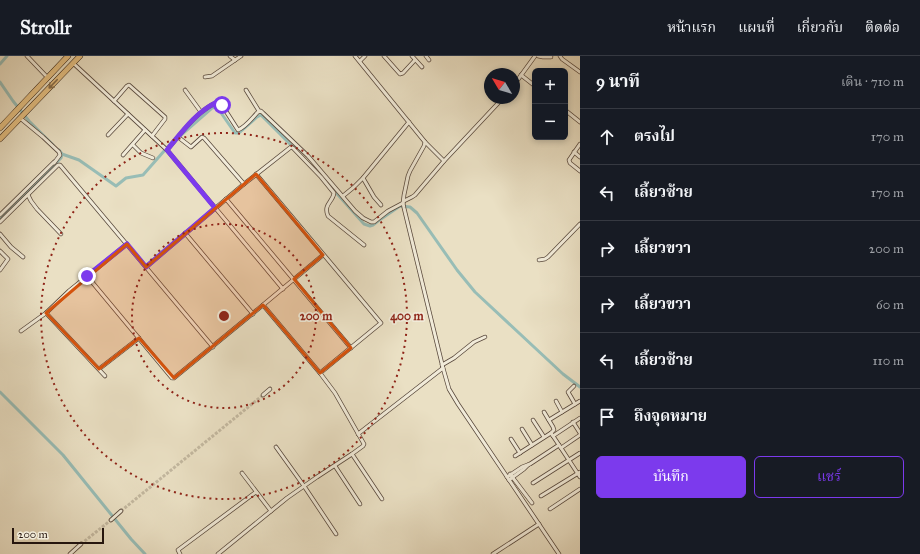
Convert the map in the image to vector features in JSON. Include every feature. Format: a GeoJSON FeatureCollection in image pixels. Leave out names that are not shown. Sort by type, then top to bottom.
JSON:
{"type":"FeatureCollection","features":[{"type":"Feature","properties":{"kind":"main road"},"geometry":{"type":"LineString","coordinates":[[0,128],[68,56]]}},
{"type":"Feature","properties":{"kind":"main road"},"geometry":{"type":"LineString","coordinates":[[0,139],[80,56]]}},
{"type":"Feature","properties":{"kind":"street"},"geometry":{"type":"LineString","coordinates":[[27,56],[48,78]]}},
{"type":"Feature","properties":{"kind":"street"},"geometry":{"type":"LineString","coordinates":[[230,56],[235,60]]}},
{"type":"Feature","properties":{"kind":"street"},"geometry":{"type":"LineString","coordinates":[[205,77],[212,76],[241,56]]}},
{"type":"Feature","properties":{"kind":"street"},"geometry":{"type":"LineString","coordinates":[[355,56],[425,142],[444,161]]}},
{"type":"Feature","properties":{"kind":"street"},"geometry":{"type":"LineString","coordinates":[[360,61],[365,56]]}},
{"type":"Feature","properties":{"kind":"street"},"geometry":{"type":"LineString","coordinates":[[384,56],[400,74],[415,60]]}},
{"type":"Feature","properties":{"kind":"street"},"geometry":{"type":"LineString","coordinates":[[412,56],[422,67]]}},
{"type":"Feature","properties":{"kind":"street"},"geometry":{"type":"LineString","coordinates":[[426,56],[429,60]]}},
{"type":"Feature","properties":{"kind":"street"},"geometry":{"type":"LineString","coordinates":[[520,78],[535,56]]}},
{"type":"Feature","properties":{"kind":"street"},"geometry":{"type":"LineString","coordinates":[[538,56],[543,58],[551,57]]}},
{"type":"Feature","properties":{"kind":"street"},"geometry":{"type":"LineString","coordinates":[[560,56],[580,72]]}},
{"type":"Feature","properties":{"kind":"street"},"geometry":{"type":"LineString","coordinates":[[73,63],[166,149],[283,289]]}},
{"type":"Feature","properties":{"kind":"street"},"geometry":{"type":"LineString","coordinates":[[522,76],[532,84]]}},
{"type":"Feature","properties":{"kind":"street"},"geometry":{"type":"LineString","coordinates":[[114,101],[129,85],[165,117],[152,136]]}},
{"type":"Feature","properties":{"kind":"street"},"geometry":{"type":"LineString","coordinates":[[185,90],[201,112]]}},
{"type":"Feature","properties":{"kind":"street"},"geometry":{"type":"LineString","coordinates":[[246,90],[259,111],[267,116],[308,156],[355,211],[363,218],[373,222],[391,209],[415,195],[444,161],[497,104]]}},
{"type":"Feature","properties":{"kind":"street"},"geometry":{"type":"LineString","coordinates":[[166,149],[192,120],[214,104],[219,102],[222,105],[236,128],[240,130],[259,111]]}},
{"type":"Feature","properties":{"kind":"street"},"geometry":{"type":"LineString","coordinates":[[568,112],[580,122]]}},
{"type":"Feature","properties":{"kind":"street"},"geometry":{"type":"LineString","coordinates":[[108,135],[128,114]]}},
{"type":"Feature","properties":{"kind":"street"},"geometry":{"type":"LineString","coordinates":[[0,215],[60,156],[59,152],[23,116]]}},
{"type":"Feature","properties":{"kind":"street"},"geometry":{"type":"LineString","coordinates":[[343,196],[363,178],[410,122]]}},
{"type":"Feature","properties":{"kind":"street"},"geometry":{"type":"LineString","coordinates":[[124,155],[145,130]]}},
{"type":"Feature","properties":{"kind":"street"},"geometry":{"type":"LineString","coordinates":[[178,137],[191,147],[204,137],[244,184]]}},
{"type":"Feature","properties":{"kind":"street"},"geometry":{"type":"LineString","coordinates":[[425,142],[410,171],[403,202],[442,366],[449,388],[559,554]]}},
{"type":"Feature","properties":{"kind":"street"},"geometry":{"type":"LineString","coordinates":[[580,144],[569,160],[570,163],[580,171]]}},
{"type":"Feature","properties":{"kind":"street"},"geometry":{"type":"LineString","coordinates":[[133,145],[141,153],[153,158]]}},
{"type":"Feature","properties":{"kind":"street"},"geometry":{"type":"LineString","coordinates":[[146,267],[256,174],[291,147],[321,177],[334,193],[334,196],[327,206],[326,212],[328,216],[364,245]]}},
{"type":"Feature","properties":{"kind":"street"},"geometry":{"type":"LineString","coordinates":[[574,152],[580,157]]}},
{"type":"Feature","properties":{"kind":"street"},"geometry":{"type":"LineString","coordinates":[[54,163],[54,168]]}},
{"type":"Feature","properties":{"kind":"street"},"geometry":{"type":"LineString","coordinates":[[0,222],[54,168],[59,165],[62,166],[213,347]]}},
{"type":"Feature","properties":{"kind":"street"},"geometry":{"type":"LineString","coordinates":[[256,174],[381,323],[320,373]]}},
{"type":"Feature","properties":{"kind":"street"},"geometry":{"type":"LineString","coordinates":[[363,178],[381,205]]}},
{"type":"Feature","properties":{"kind":"street"},"geometry":{"type":"LineString","coordinates":[[28,195],[37,209],[61,234]]}},
{"type":"Feature","properties":{"kind":"street"},"geometry":{"type":"LineString","coordinates":[[226,199],[351,348]]}},
{"type":"Feature","properties":{"kind":"street"},"geometry":{"type":"LineString","coordinates":[[539,260],[548,257],[580,224]]}},
{"type":"Feature","properties":{"kind":"street"},"geometry":{"type":"LineString","coordinates":[[185,233],[253,314]]}},
{"type":"Feature","properties":{"kind":"street"},"geometry":{"type":"LineString","coordinates":[[0,234],[23,257]]}},
{"type":"Feature","properties":{"kind":"street"},"geometry":{"type":"LineString","coordinates":[[21,331],[46,313],[69,291],[127,244]]}},
{"type":"Feature","properties":{"kind":"street"},"geometry":{"type":"LineString","coordinates":[[0,251],[8,259],[0,270]]}},
{"type":"Feature","properties":{"kind":"street"},"geometry":{"type":"LineString","coordinates":[[87,276],[172,378],[174,378],[264,305],[323,254]]}},
{"type":"Feature","properties":{"kind":"street"},"geometry":{"type":"LineString","coordinates":[[218,554],[304,486],[364,446],[364,443],[335,393],[264,305]]}},
{"type":"Feature","properties":{"kind":"street"},"geometry":{"type":"LineString","coordinates":[[46,313],[105,376]]}},
{"type":"Feature","properties":{"kind":"street"},"geometry":{"type":"LineString","coordinates":[[358,434],[442,366],[474,342],[485,337]]}},
{"type":"Feature","properties":{"kind":"street"},"geometry":{"type":"LineString","coordinates":[[98,369],[139,338]]}},
{"type":"Feature","properties":{"kind":"street"},"geometry":{"type":"LineString","coordinates":[[574,386],[568,392],[575,404]]}},
{"type":"Feature","properties":{"kind":"street"},"geometry":{"type":"LineString","coordinates":[[263,395],[270,389]]}},
{"type":"Feature","properties":{"kind":"street"},"geometry":{"type":"LineString","coordinates":[[556,401],[562,412]]}},
{"type":"Feature","properties":{"kind":"street"},"geometry":{"type":"LineString","coordinates":[[549,420],[580,401]]}},
{"type":"Feature","properties":{"kind":"street"},"geometry":{"type":"LineString","coordinates":[[544,412],[554,429],[552,434]]}},
{"type":"Feature","properties":{"kind":"street"},"geometry":{"type":"LineString","coordinates":[[515,456],[544,437],[580,418]]}},
{"type":"Feature","properties":{"kind":"street"},"geometry":{"type":"LineString","coordinates":[[533,420],[544,437]]}},
{"type":"Feature","properties":{"kind":"street"},"geometry":{"type":"LineString","coordinates":[[506,476],[512,476],[524,470],[530,464],[580,434],[574,422]]}},
{"type":"Feature","properties":{"kind":"street"},"geometry":{"type":"LineString","coordinates":[[522,429],[532,445]]}},
{"type":"Feature","properties":{"kind":"street"},"geometry":{"type":"LineString","coordinates":[[552,434],[569,460],[579,472],[580,477]]}},
{"type":"Feature","properties":{"kind":"street"},"geometry":{"type":"LineString","coordinates":[[511,439],[520,453]]}},
{"type":"Feature","properties":{"kind":"street"},"geometry":{"type":"LineString","coordinates":[[276,447],[336,534]]}},
{"type":"Feature","properties":{"kind":"street"},"geometry":{"type":"LineString","coordinates":[[533,483],[580,453]]}},
{"type":"Feature","properties":{"kind":"street"},"geometry":{"type":"LineString","coordinates":[[352,454],[382,499]]}},
{"type":"Feature","properties":{"kind":"street"},"geometry":{"type":"LineString","coordinates":[[334,466],[360,504]]}},
{"type":"Feature","properties":{"kind":"street"},"geometry":{"type":"LineString","coordinates":[[541,496],[579,472]]}},
{"type":"Feature","properties":{"kind":"street"},"geometry":{"type":"LineString","coordinates":[[242,473],[271,511]]}},
{"type":"Feature","properties":{"kind":"street"},"geometry":{"type":"LineString","coordinates":[[509,480],[512,476]]}},
{"type":"Feature","properties":{"kind":"street"},"geometry":{"type":"LineString","coordinates":[[512,476],[532,503]]}},
{"type":"Feature","properties":{"kind":"street"},"geometry":{"type":"LineString","coordinates":[[550,509],[580,489]]}},
{"type":"Feature","properties":{"kind":"street"},"geometry":{"type":"LineString","coordinates":[[180,554],[178,550],[256,492]]}},
{"type":"Feature","properties":{"kind":"street"},"geometry":{"type":"LineString","coordinates":[[112,519],[121,511]]}},
{"type":"Feature","properties":{"kind":"street"},"geometry":{"type":"LineString","coordinates":[[493,554],[539,524]]}},
{"type":"Feature","properties":{"kind":"street"},"geometry":{"type":"LineString","coordinates":[[70,554],[81,544]]}},
{"type":"Feature","properties":{"kind":"highlighted area"},"geometry":{"type":"Polygon","coordinates":[[[256,174],[323,255],[294,279],[351,348],[320,373],[263,305],[174,378],[139,338],[99,369],[46,313],[127,244],[146,267],[256,174]]]}},
{"type":"Feature","properties":{"kind":"waterway"},"geometry":{"type":"LineString","coordinates":[[0,64],[7,56]]}},
{"type":"Feature","properties":{"kind":"waterway"},"geometry":{"type":"LineString","coordinates":[[0,82],[29,121],[53,145]]}},
{"type":"Feature","properties":{"kind":"waterway"},"geometry":{"type":"LineString","coordinates":[[180,136],[212,108],[216,107],[235,133],[239,133],[261,115],[294,148]]}},
{"type":"Feature","properties":{"kind":"waterway"},"geometry":{"type":"LineString","coordinates":[[59,150],[62,154],[79,160],[116,186],[126,178],[143,175],[172,142]]}},
{"type":"Feature","properties":{"kind":"waterway"},"geometry":{"type":"LineString","coordinates":[[0,218],[61,158],[62,154]]}},
{"type":"Feature","properties":{"kind":"waterway"},"geometry":{"type":"LineString","coordinates":[[323,178],[364,224],[370,226],[373,225],[400,206],[410,207],[417,213],[457,270],[475,292],[563,374],[580,387]]}},
{"type":"Feature","properties":{"kind":"waterway"},"geometry":{"type":"LineString","coordinates":[[0,392],[63,455],[131,539],[145,554]]}},
{"type":"Feature","properties":{"kind":"tunnel"},"geometry":{"type":"LineString","coordinates":[[121,511],[263,395]]}},
{"type":"Feature","properties":{"kind":"tunnel"},"geometry":{"type":"LineString","coordinates":[[81,544],[111,520]]}},
{"type":"Feature","properties":{"kind":"route"},"geometry":{"type":"LineString","coordinates":[[87,276],[127,244],[146,267],[215,208],[167,150],[192,120],[201,112],[217,102],[222,105]]}}]}
